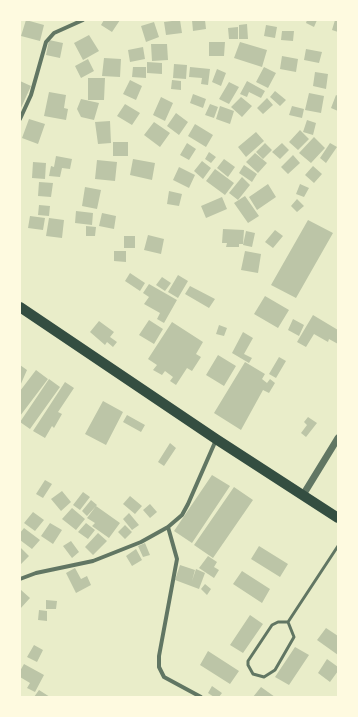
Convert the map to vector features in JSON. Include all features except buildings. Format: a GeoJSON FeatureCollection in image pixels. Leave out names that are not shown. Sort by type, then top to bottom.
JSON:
{"type":"FeatureCollection","features":[{"type":"Feature","properties":{"kind":"main road"},"geometry":{"type":"LineString","coordinates":[[20,307],[216,439],[338,518]]}},
{"type":"Feature","properties":{"kind":"street"},"geometry":{"type":"LineString","coordinates":[[20,119],[31,95],[46,42],[54,33],[83,20]]}},
{"type":"Feature","properties":{"kind":"street"},"geometry":{"type":"LineString","coordinates":[[303,495],[338,438]]}},
{"type":"Feature","properties":{"kind":"street"},"geometry":{"type":"LineString","coordinates":[[20,579],[93,561],[141,542],[168,527],[182,515],[188,504],[216,439]]}},
{"type":"Feature","properties":{"kind":"street"},"geometry":{"type":"LineString","coordinates":[[168,527],[177,559],[159,656],[159,666],[164,677],[201,697]]}},
{"type":"Feature","properties":{"kind":"lane"},"geometry":{"type":"LineString","coordinates":[[288,622],[338,546]]}},
{"type":"Feature","properties":{"kind":"lane"},"geometry":{"type":"LineString","coordinates":[[278,622],[288,622],[294,637],[275,670],[264,677],[253,674],[248,665],[248,661],[261,640],[272,625],[278,622]]}}]}
